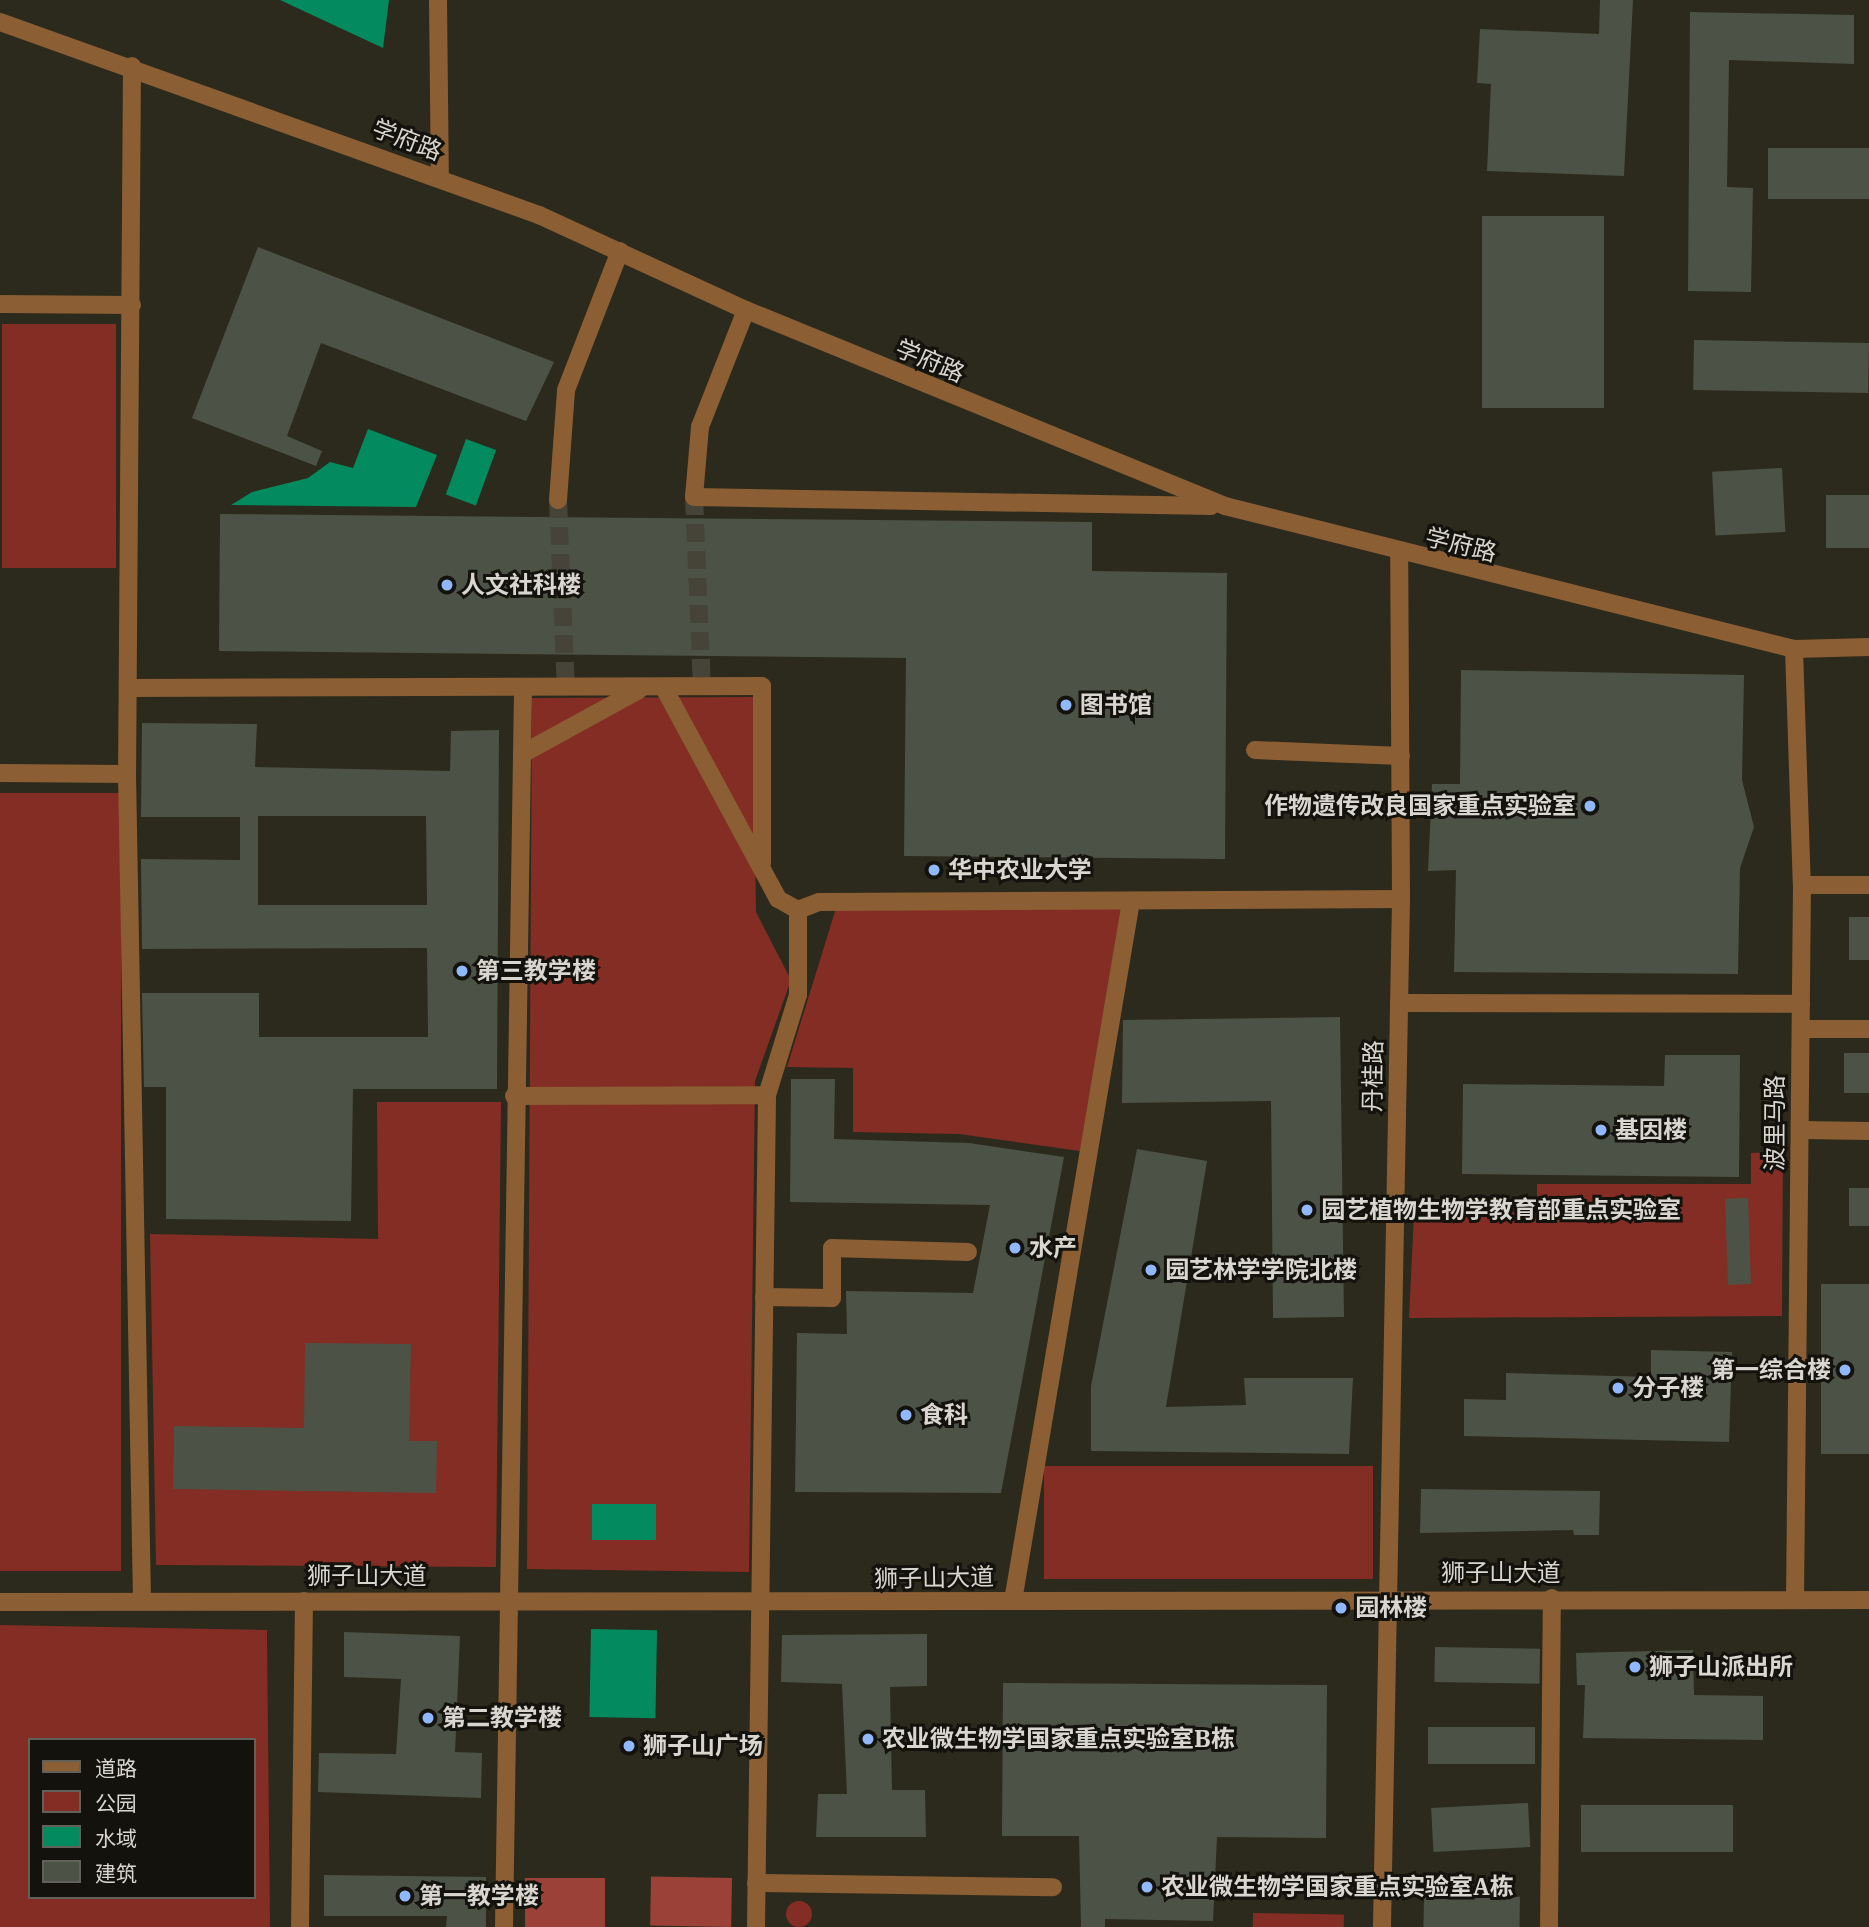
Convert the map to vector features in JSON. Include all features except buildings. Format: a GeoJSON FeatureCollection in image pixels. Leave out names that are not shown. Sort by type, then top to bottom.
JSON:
{"type":"FeatureCollection","features":[{"type":"Feature","properties":{"kind":"street"},"geometry":{"type":"LineString","coordinates":[[438,0],[440,178]]}},
{"type":"Feature","properties":{"kind":"street","name":"学府路"},"geometry":{"type":"LineString","coordinates":[[0,22],[132,66],[440,178],[620,251],[746,310],[1225,506],[1399,554],[1794,649],[1869,648]]}},
{"type":"Feature","properties":{"kind":"street"},"geometry":{"type":"LineString","coordinates":[[132,66],[131,688],[127,774],[142,1600]]}},
{"type":"Feature","properties":{"kind":"street"},"geometry":{"type":"LineString","coordinates":[[558,500],[566,390],[620,251]]}},
{"type":"Feature","properties":{"kind":"street"},"geometry":{"type":"LineString","coordinates":[[0,304],[132,305]]}},
{"type":"Feature","properties":{"kind":"street"},"geometry":{"type":"LineString","coordinates":[[746,310],[700,427],[694,497],[1225,506]]}},
{"type":"Feature","properties":{"kind":"street","name":"丹桂路"},"geometry":{"type":"LineString","coordinates":[[1382,1927],[1401,899],[1399,554]]}},
{"type":"Feature","properties":{"kind":"street","name":"波里马路"},"geometry":{"type":"LineString","coordinates":[[1794,649],[1802,884],[1795,1598]]}},
{"type":"Feature","properties":{"kind":"street"},"geometry":{"type":"LineString","coordinates":[[131,688],[762,686],[762,865]]}},
{"type":"Feature","properties":{"kind":"street"},"geometry":{"type":"LineString","coordinates":[[503,1927],[514,1096],[523,688]]}},
{"type":"Feature","properties":{"kind":"street"},"geometry":{"type":"LineString","coordinates":[[522,754],[642,688]]}},
{"type":"Feature","properties":{"kind":"street"},"geometry":{"type":"LineString","coordinates":[[664,688],[778,899],[798,910],[819,902],[1401,899]]}},
{"type":"Feature","properties":{"kind":"street"},"geometry":{"type":"LineString","coordinates":[[1255,750],[1401,755]]}},
{"type":"Feature","properties":{"kind":"street"},"geometry":{"type":"LineString","coordinates":[[0,772],[127,774]]}},
{"type":"Feature","properties":{"kind":"street"},"geometry":{"type":"LineString","coordinates":[[1802,884],[1869,885]]}},
{"type":"Feature","properties":{"kind":"street"},"geometry":{"type":"LineString","coordinates":[[1013,1601],[1131,901]]}},
{"type":"Feature","properties":{"kind":"street"},"geometry":{"type":"LineString","coordinates":[[756,1927],[758,1604],[767,1095],[798,995],[798,910]]}},
{"type":"Feature","properties":{"kind":"street"},"geometry":{"type":"LineString","coordinates":[[1399,1003],[1801,1004]]}},
{"type":"Feature","properties":{"kind":"street"},"geometry":{"type":"LineString","coordinates":[[1801,1029],[1869,1029]]}},
{"type":"Feature","properties":{"kind":"street"},"geometry":{"type":"LineString","coordinates":[[514,1096],[767,1095]]}},
{"type":"Feature","properties":{"kind":"street"},"geometry":{"type":"LineString","coordinates":[[1800,1130],[1869,1131]]}},
{"type":"Feature","properties":{"kind":"street"},"geometry":{"type":"LineString","coordinates":[[764,1297],[832,1298],[832,1248],[968,1252]]}},
{"type":"Feature","properties":{"kind":"street","name":"狮子山大道"},"geometry":{"type":"LineString","coordinates":[[0,1602],[506,1600],[758,1604],[1388,1598],[1869,1600]]}},
{"type":"Feature","properties":{"kind":"street"},"geometry":{"type":"LineString","coordinates":[[1549,1927],[1552,1598]]}},
{"type":"Feature","properties":{"kind":"street"},"geometry":{"type":"LineString","coordinates":[[300,1927],[304,1601]]}},
{"type":"Feature","properties":{"kind":"street"},"geometry":{"type":"LineString","coordinates":[[756,1883],[1053,1887]]}},
{"type":"Feature","properties":{"kind":"green space"},"geometry":{"type":"Polygon","coordinates":[[[2,324],[116,324],[116,568],[2,568],[2,324]]]}},
{"type":"Feature","properties":{"kind":"green space"},"geometry":{"type":"Polygon","coordinates":[[[753,697],[756,912],[791,980],[755,1081],[749,1572],[527,1569],[532,698],[753,697]]]}},
{"type":"Feature","properties":{"kind":"green space"},"geometry":{"type":"Polygon","coordinates":[[[0,793],[121,793],[121,1571],[0,1571],[0,793]]]}},
{"type":"Feature","properties":{"kind":"green space"},"geometry":{"type":"Polygon","coordinates":[[[837,905],[1121,909],[1080,1151],[959,1134],[853,1132],[853,1068],[787,1067],[837,905]]]}},
{"type":"Feature","properties":{"kind":"green space"},"geometry":{"type":"Polygon","coordinates":[[[377,1102],[501,1102],[496,1567],[156,1565],[150,1234],[378,1239],[377,1102]]]}},
{"type":"Feature","properties":{"kind":"green space"},"geometry":{"type":"Polygon","coordinates":[[[1783,1152],[1782,1316],[1409,1318],[1414,1214],[1537,1212],[1537,1184],[1751,1184],[1751,1153],[1783,1152]]]}},
{"type":"Feature","properties":{"kind":"green space"},"geometry":{"type":"Polygon","coordinates":[[[1044,1466],[1373,1466],[1373,1579],[1044,1579],[1044,1466]]]}},
{"type":"Feature","properties":{"kind":"green space"},"geometry":{"type":"Polygon","coordinates":[[[0,1625],[267,1630],[270,1927],[0,1927],[0,1625]]]}},
{"type":"Feature","properties":{"kind":"green space"},"geometry":{"type":"Polygon","coordinates":[[[799,1901],[808,1905],[812,1914],[808,1923],[799,1927],[790,1923],[786,1914],[790,1905],[799,1901]]]}},
{"type":"Feature","properties":{"kind":"green space"},"geometry":{"type":"Polygon","coordinates":[[[1253,1913],[1344,1915],[1344,1927],[1253,1927],[1253,1913]]]}},
{"type":"Feature","properties":{"kind":"shaded area"},"geometry":{"type":"Polygon","coordinates":[[[651,1877],[732,1878],[731,1927],[650,1926],[651,1877]]]}},
{"type":"Feature","properties":{"kind":"shaded area"},"geometry":{"type":"Polygon","coordinates":[[[525,1878],[605,1878],[605,1927],[525,1927],[525,1878]]]}},
{"type":"Feature","properties":{"kind":"water"},"geometry":{"type":"Polygon","coordinates":[[[280,0],[389,0],[383,48],[280,0]]]}},
{"type":"Feature","properties":{"kind":"water"},"geometry":{"type":"Polygon","coordinates":[[[368,429],[437,455],[416,507],[231,505],[252,492],[308,478],[330,462],[353,468],[368,429]]]}},
{"type":"Feature","properties":{"kind":"water"},"geometry":{"type":"Polygon","coordinates":[[[466,439],[496,450],[476,505],[446,494],[466,439]]]}},
{"type":"Feature","properties":{"kind":"water"},"geometry":{"type":"Polygon","coordinates":[[[592,1504],[656,1504],[656,1540],[592,1540],[592,1504]]]}},
{"type":"Feature","properties":{"kind":"water"},"geometry":{"type":"Polygon","coordinates":[[[591,1629],[657,1630],[655,1718],[589,1717],[591,1629]]]}},
{"type":"Feature","properties":{"kind":"tunnel"},"geometry":{"type":"LineString","coordinates":[[694,497],[702,687]]}},
{"type":"Feature","properties":{"kind":"tunnel"},"geometry":{"type":"LineString","coordinates":[[558,500],[566,687]]}},
{"type":"Feature","properties":{"kind":"place","name":"人文社科楼"},"geometry":{"type":"Point","coordinates":[447,585]}},
{"type":"Feature","properties":{"kind":"place","name":"图书馆"},"geometry":{"type":"Point","coordinates":[1066,705]}},
{"type":"Feature","properties":{"kind":"place","name":"作物遗传改良国家重点实验室"},"geometry":{"type":"Point","coordinates":[1590,806]}},
{"type":"Feature","properties":{"kind":"place","name":"华中农业大学"},"geometry":{"type":"Point","coordinates":[934,870]}},
{"type":"Feature","properties":{"kind":"place","name":"第三教学楼"},"geometry":{"type":"Point","coordinates":[462,971]}},
{"type":"Feature","properties":{"kind":"place","name":"基因楼"},"geometry":{"type":"Point","coordinates":[1601,1130]}},
{"type":"Feature","properties":{"kind":"place","name":"园艺植物生物学教育部重点实验室"},"geometry":{"type":"Point","coordinates":[1307,1210]}},
{"type":"Feature","properties":{"kind":"place","name":"水产"},"geometry":{"type":"Point","coordinates":[1015,1248]}},
{"type":"Feature","properties":{"kind":"place","name":"园艺林学学院北楼"},"geometry":{"type":"Point","coordinates":[1151,1270]}},
{"type":"Feature","properties":{"kind":"place","name":"第一综合楼"},"geometry":{"type":"Point","coordinates":[1845,1370]}},
{"type":"Feature","properties":{"kind":"place","name":"分子楼"},"geometry":{"type":"Point","coordinates":[1618,1388]}},
{"type":"Feature","properties":{"kind":"place","name":"食科"},"geometry":{"type":"Point","coordinates":[906,1415]}},
{"type":"Feature","properties":{"kind":"place","name":"园林楼"},"geometry":{"type":"Point","coordinates":[1341,1608]}},
{"type":"Feature","properties":{"kind":"place","name":"狮子山派出所"},"geometry":{"type":"Point","coordinates":[1635,1667]}},
{"type":"Feature","properties":{"kind":"place","name":"第二教学楼"},"geometry":{"type":"Point","coordinates":[428,1718]}},
{"type":"Feature","properties":{"kind":"place","name":"农业微生物学国家重点实验室B栋"},"geometry":{"type":"Point","coordinates":[868,1739]}},
{"type":"Feature","properties":{"kind":"place","name":"狮子山广场"},"geometry":{"type":"Point","coordinates":[629,1746]}},
{"type":"Feature","properties":{"kind":"place","name":"农业微生物学国家重点实验室A栋"},"geometry":{"type":"Point","coordinates":[1147,1887]}},
{"type":"Feature","properties":{"kind":"place","name":"第一教学楼"},"geometry":{"type":"Point","coordinates":[405,1896]}}]}
